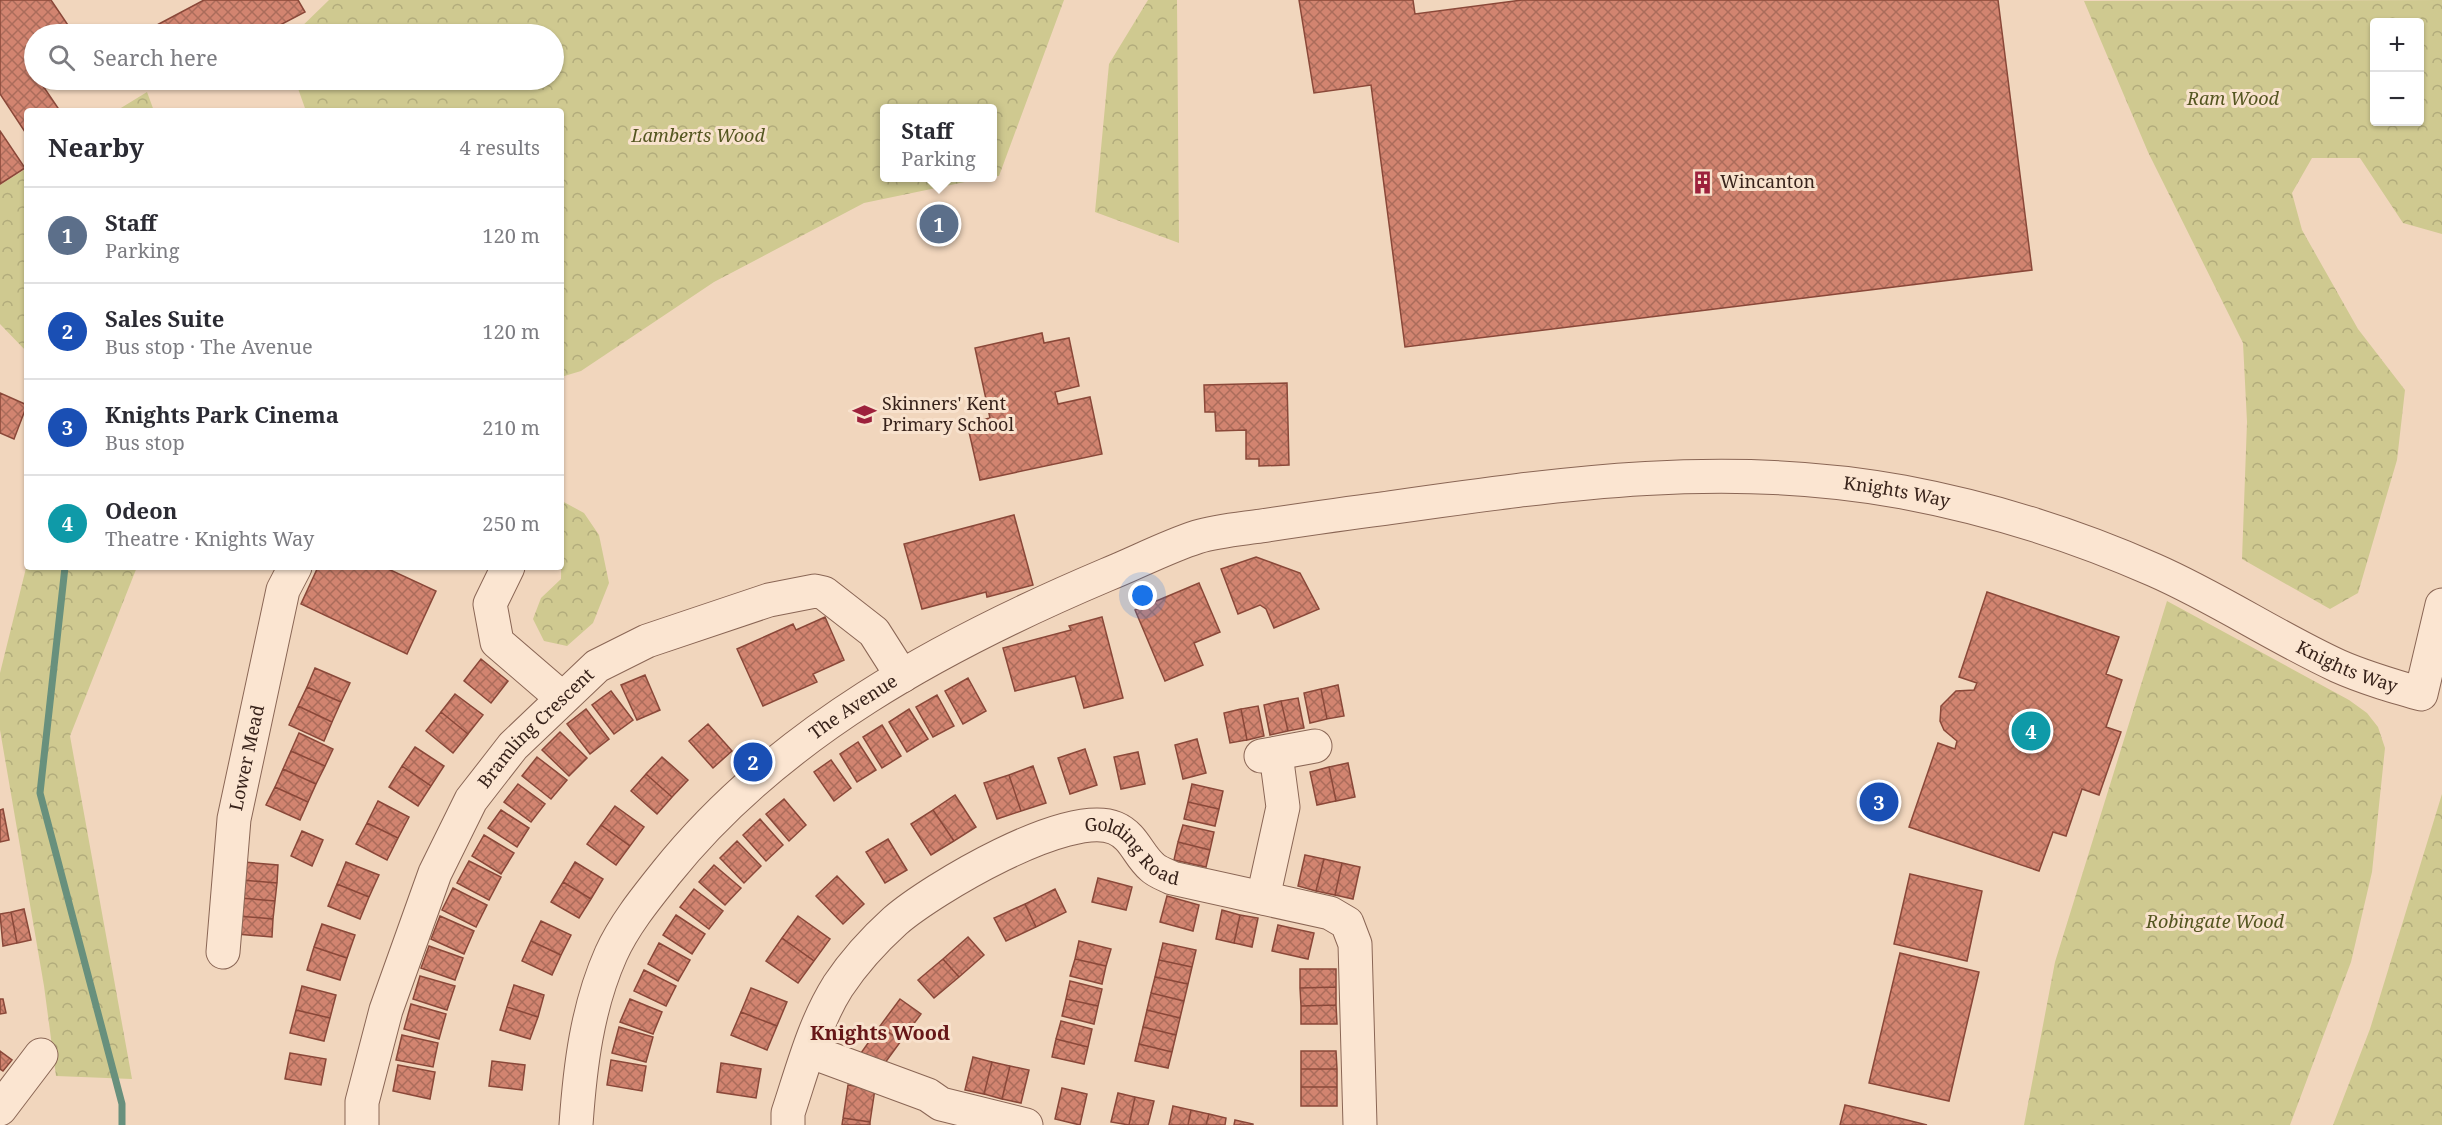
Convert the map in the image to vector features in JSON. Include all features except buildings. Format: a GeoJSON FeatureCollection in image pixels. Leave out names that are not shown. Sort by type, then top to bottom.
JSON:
{"type":"FeatureCollection","features":[{"type":"Feature","properties":{"kind":"street","name":"Knights Way"},"geometry":{"type":"LineString","coordinates":[[1336,515],[1547,486],[1678,475],[1797,478],[1867,486],[1970,508],[2115,554],[2192,588],[2340,667],[2379,682],[2421,694],[2442,605]]}},
{"type":"Feature","properties":{"kind":"street","name":"The Avenue"},"geometry":{"type":"LineString","coordinates":[[576,1125],[578,1092],[594,997],[613,949],[644,900],[715,817],[777,762],[822,728],[902,676],[1057,596],[1196,538],[1336,515]]}},
{"type":"Feature","properties":{"kind":"street","name":"Lower Mead"},"geometry":{"type":"LineString","coordinates":[[222,952],[234,819],[283,590],[294,570]]}},
{"type":"Feature","properties":{"kind":"street"},"geometry":{"type":"LineString","coordinates":[[507,570],[490,604],[497,642],[562,698]]}},
{"type":"Feature","properties":{"kind":"street","name":"Bramling Crescent"},"geometry":{"type":"LineString","coordinates":[[362,1125],[362,1102],[386,1010],[413,929],[455,830],[471,800],[513,746],[597,666],[647,641],[769,600],[815,591],[824,593],[874,632],[902,676]]}},
{"type":"Feature","properties":{"kind":"street"},"geometry":{"type":"LineString","coordinates":[[1263,898],[1283,807],[1268,755],[1315,746]]}},
{"type":"Feature","properties":{"kind":"street","name":"Golding Road"},"geometry":{"type":"LineString","coordinates":[[788,1125],[788,1113],[809,1051],[837,988],[854,964],[896,920],[940,889],[1004,853],[1058,832],[1081,825],[1098,824],[1116,828],[1134,841],[1151,867],[1172,878],[1330,913],[1347,923],[1355,944],[1360,1125]]}},
{"type":"Feature","properties":{"kind":"street"},"geometry":{"type":"LineString","coordinates":[[809,1051],[928,1095],[941,1104],[1026,1125]]}},
{"type":"Feature","properties":{"kind":"street"},"geometry":{"type":"LineString","coordinates":[[0,1109],[41,1055]]}},
{"type":"Feature","properties":{"kind":"green space","name":"Lamberts Wood"},"geometry":{"type":"Polygon","coordinates":[[[329,0],[1064,0],[999,176],[997,176],[997,104],[880,104],[880,182],[965,182],[864,203],[714,282],[581,371],[564,376],[564,108],[305,108],[299,90],[564,90],[564,24],[304,24],[329,0]]]}},
{"type":"Feature","properties":{"kind":"green space"},"geometry":{"type":"Polygon","coordinates":[[[1148,0],[1177,0],[1179,243],[1095,212],[1109,64],[1148,0]]]}},
{"type":"Feature","properties":{"kind":"green space","name":"Ram Wood"},"geometry":{"type":"Polygon","coordinates":[[[2442,0],[2442,234],[2403,223],[2360,158],[2312,158],[2292,193],[2302,230],[2358,329],[2405,390],[2397,460],[2358,593],[2330,609],[2242,559],[2247,422],[2243,343],[2148,152],[2084,1],[2442,0]]]}},
{"type":"Feature","properties":{"kind":"green space"},"geometry":{"type":"Polygon","coordinates":[[[147,92],[153,108],[121,108],[147,92]]]}},
{"type":"Feature","properties":{"kind":"green space"},"geometry":{"type":"Polygon","coordinates":[[[24,170],[24,349],[0,324],[0,185],[24,170]]]}},
{"type":"Feature","properties":{"kind":"green space"},"geometry":{"type":"Polygon","coordinates":[[[564,502],[584,513],[599,535],[609,583],[593,623],[567,646],[544,641],[533,619],[541,598],[561,579],[561,570],[564,570],[564,502]]]}},
{"type":"Feature","properties":{"kind":"green space"},"geometry":{"type":"Polygon","coordinates":[[[26,570],[136,570],[70,736],[132,1079],[56,1076],[44,986],[0,730],[0,673],[26,570]]]}},
{"type":"Feature","properties":{"kind":"green space","name":"Robingate Wood"},"geometry":{"type":"Polygon","coordinates":[[[2167,601],[2349,700],[2367,713],[2378,727],[2385,748],[2372,872],[2351,962],[2290,1125],[2024,1125],[2055,962],[2167,601]]]}},
{"type":"Feature","properties":{"kind":"green space"},"geometry":{"type":"Polygon","coordinates":[[[2442,794],[2442,1125],[2333,1125],[2370,1029],[2442,794]]]}},
{"type":"Feature","properties":{"kind":"waterway"},"geometry":{"type":"LineString","coordinates":[[65,570],[40,793],[122,1104],[122,1125]]}},
{"type":"Feature","properties":{"kind":"place","name":"Wincanton"},"geometry":{"type":"Point","coordinates":[1702,182]}},
{"type":"Feature","properties":{"kind":"place","name":"Staff"},"geometry":{"type":"Point","coordinates":[939,224]}},
{"type":"Feature","properties":{"kind":"place","name":"Skinners' Kent Primary School"},"geometry":{"type":"Point","coordinates":[864,414]}},
{"type":"Feature","properties":{"kind":"place","name":"Odeon"},"geometry":{"type":"Point","coordinates":[2031,731]}},
{"type":"Feature","properties":{"kind":"place","name":"Sales Suite"},"geometry":{"type":"Point","coordinates":[753,762]}},
{"type":"Feature","properties":{"kind":"place","name":"Knights Park Cinema"},"geometry":{"type":"Point","coordinates":[1879,802]}},
{"type":"Feature","properties":{"kind":"district","name":"Knights Wood"},"geometry":{"type":"Point","coordinates":[880,1033]}}]}
